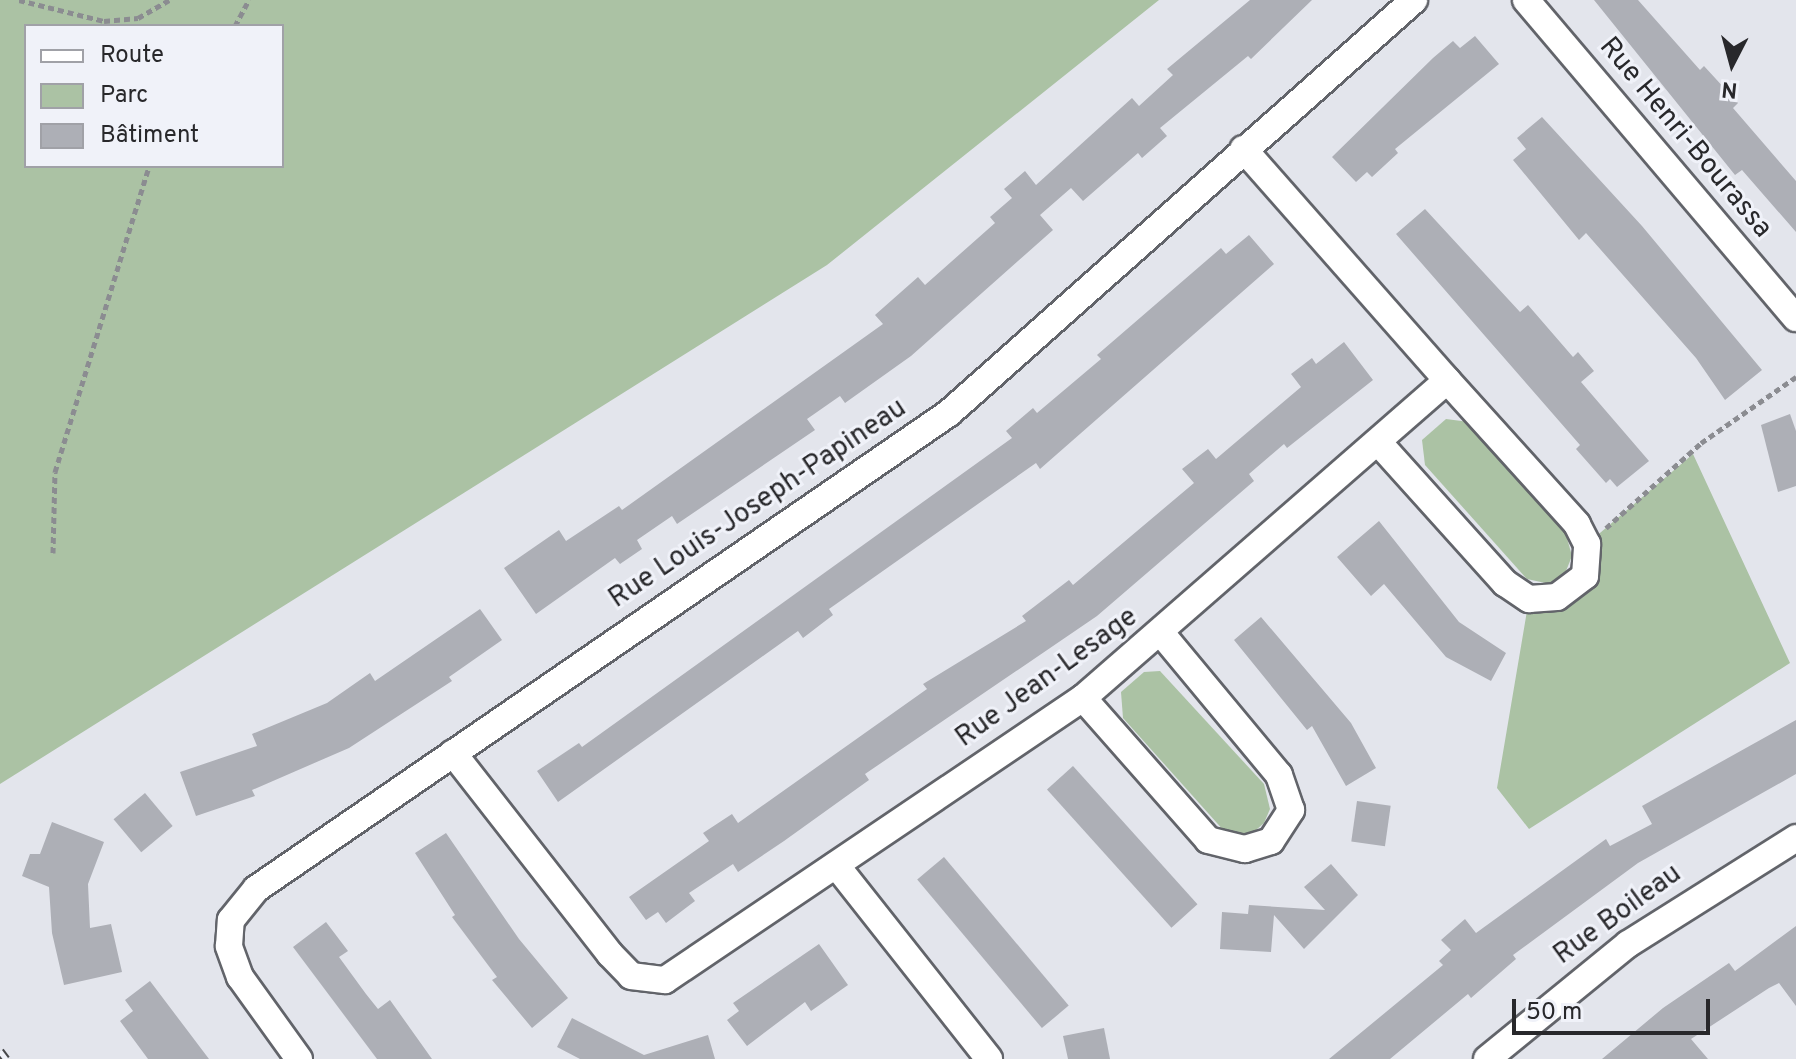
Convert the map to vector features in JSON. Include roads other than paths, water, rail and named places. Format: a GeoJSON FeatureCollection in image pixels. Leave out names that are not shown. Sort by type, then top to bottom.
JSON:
{"type":"FeatureCollection","features":[{"type":"Feature","properties":{"kind":"street","name":"Rue Louis-Joseph-Papineau"},"geometry":{"type":"LineString","coordinates":[[299,1059],[240,977],[229,946],[231,920],[256,889],[949,413],[1414,0]]}},
{"type":"Feature","properties":{"kind":"street","name":"Rue Henri-Bourassa"},"geometry":{"type":"LineString","coordinates":[[1526,0],[1796,318]]}},
{"type":"Feature","properties":{"kind":"street"},"geometry":{"type":"LineString","coordinates":[[1243,149],[1577,524],[1587,544],[1585,576],[1557,597],[1529,599],[1505,583],[1378,442]]}},
{"type":"Feature","properties":{"kind":"street","name":"Rue Jean-Lesage"},"geometry":{"type":"LineString","coordinates":[[453,753],[566,903],[631,976],[665,980],[1083,698],[1162,634],[1447,380]]}},
{"type":"Feature","properties":{"kind":"street"},"geometry":{"type":"LineString","coordinates":[[1083,698],[1208,840],[1245,849],[1271,841],[1291,810],[1279,775],[1162,634]]}},
{"type":"Feature","properties":{"kind":"street","name":"Rue Boileau"},"geometry":{"type":"LineString","coordinates":[[1487,1059],[1628,944],[1796,838]]}},
{"type":"Feature","properties":{"kind":"street"},"geometry":{"type":"LineString","coordinates":[[836,865],[989,1059]]}},
{"type":"Feature","properties":{"kind":"railway"},"geometry":{"type":"LineString","coordinates":[[0,1051],[6,1059]]}}]}
